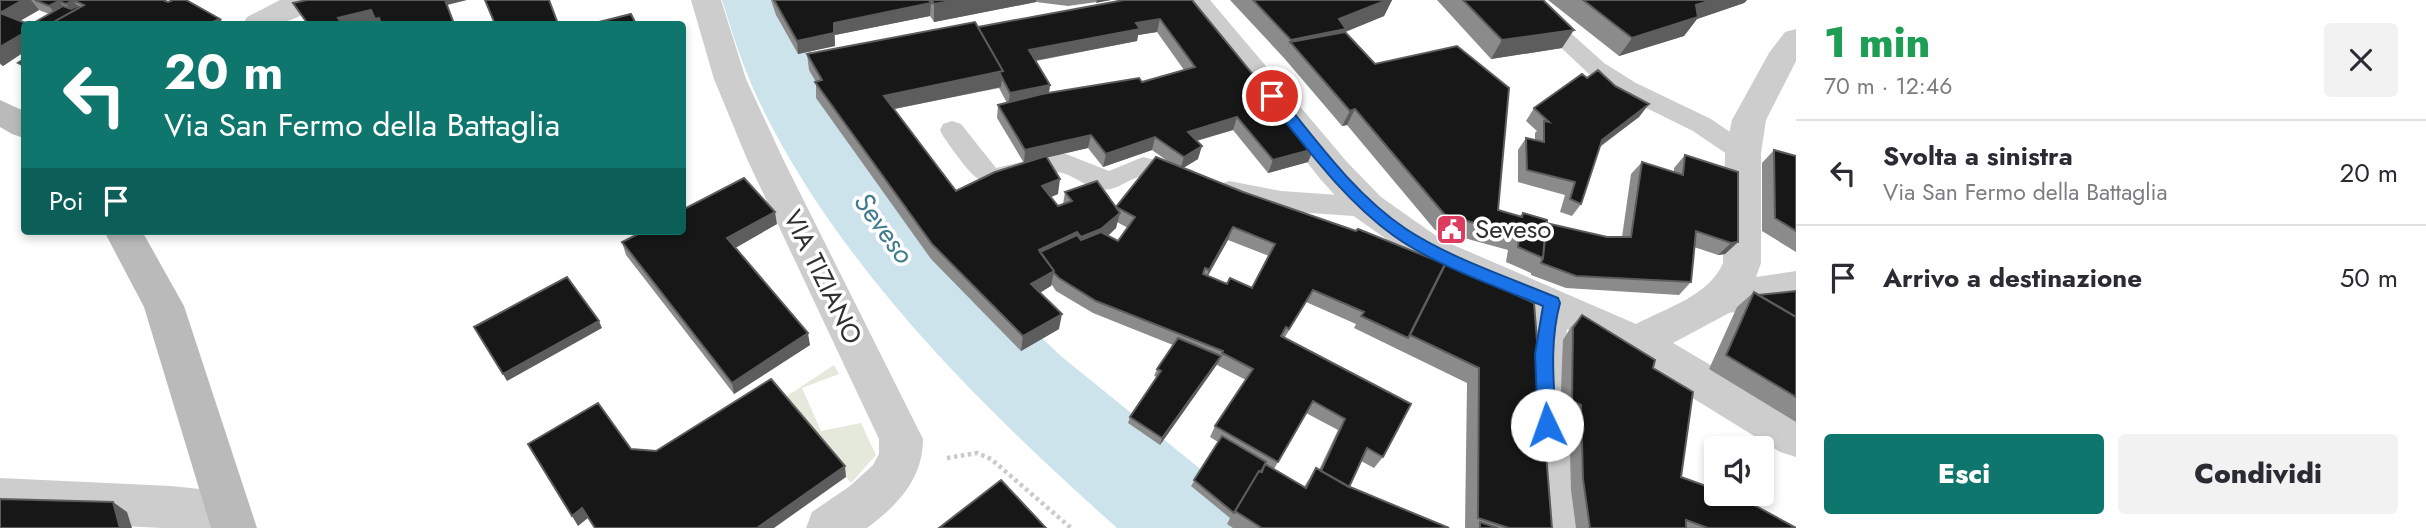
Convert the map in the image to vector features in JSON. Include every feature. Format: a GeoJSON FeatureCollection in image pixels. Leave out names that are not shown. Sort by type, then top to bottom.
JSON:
{"type":"FeatureCollection","features":[{"type":"Feature","properties":{"kind":"main road"},"geometry":{"type":"LineString","coordinates":[[0,111],[21,124]]}},
{"type":"Feature","properties":{"kind":"main road"},"geometry":{"type":"LineString","coordinates":[[125,235],[164,306],[222,523]]}},
{"type":"Feature","properties":{"kind":"street"},"geometry":{"type":"LineString","coordinates":[[264,21],[303,0]]}},
{"type":"Feature","properties":{"kind":"street","name":"VIA TIZIANO"},"geometry":{"type":"LineString","coordinates":[[706,0],[730,79],[765,159],[901,439],[903,454],[898,468],[886,484],[829,528]]}},
{"type":"Feature","properties":{"kind":"street"},"geometry":{"type":"LineString","coordinates":[[1194,0],[1334,171],[1368,207],[1429,250],[1637,343],[1796,438]]}},
{"type":"Feature","properties":{"kind":"street"},"geometry":{"type":"LineString","coordinates":[[1637,343],[1721,298],[1733,286],[1742,263],[1742,153],[1749,121],[1780,60],[1796,39]]}},
{"type":"Feature","properties":{"kind":"street"},"geometry":{"type":"LineString","coordinates":[[1721,298],[1796,287]]}},
{"type":"Feature","properties":{"kind":"street"},"geometry":{"type":"LineString","coordinates":[[1552,303],[1546,325],[1544,354],[1548,449],[1559,528]]}},
{"type":"Feature","properties":{"kind":"street"},"geometry":{"type":"LineString","coordinates":[[0,499],[171,507],[222,523]]}},
{"type":"Feature","properties":{"kind":"lane"},"geometry":{"type":"LineString","coordinates":[[1521,0],[1595,68],[1628,89],[1702,125],[1742,153]]}},
{"type":"Feature","properties":{"kind":"lane"},"geometry":{"type":"LineString","coordinates":[[952,130],[977,166],[986,174],[996,177],[1054,163],[1066,163],[1101,180],[1112,180],[1143,166],[1257,199],[1305,205],[1368,207]]}},
{"type":"Feature","properties":{"kind":"path"},"geometry":{"type":"LineString","coordinates":[[886,484],[923,465],[977,453],[991,459],[1009,473],[1070,528]]}},
{"type":"Feature","properties":{"kind":"shaded area"},"geometry":{"type":"Polygon","coordinates":[[[834,365],[839,374],[802,388],[821,431],[861,423],[876,455],[851,483],[781,400],[834,365]]]}},
{"type":"Feature","properties":{"kind":"building"},"geometry":{"type":"Polygon","coordinates":[[[0,0],[23,0],[0,13],[0,0]]]}},
{"type":"Feature","properties":{"kind":"building"},"geometry":{"type":"Polygon","coordinates":[[[35,0],[73,0],[66,4],[59,1],[49,6],[35,0]]]}},
{"type":"Feature","properties":{"kind":"building"},"geometry":{"type":"Polygon","coordinates":[[[73,0],[186,0],[220,19],[55,21],[84,5],[73,0]]]}},
{"type":"Feature","properties":{"kind":"building"},"geometry":{"type":"Polygon","coordinates":[[[307,0],[445,0],[453,21],[380,21],[379,18],[375,19],[371,10],[338,18],[340,21],[306,21],[293,3],[307,0]]]}},
{"type":"Feature","properties":{"kind":"building"},"geometry":{"type":"Polygon","coordinates":[[[485,0],[549,0],[557,21],[494,21],[485,0]]]}},
{"type":"Feature","properties":{"kind":"building"},"geometry":{"type":"Polygon","coordinates":[[[774,0],[929,0],[931,3],[834,23],[834,33],[797,41],[774,0]]]}},
{"type":"Feature","properties":{"kind":"building"},"geometry":{"type":"Polygon","coordinates":[[[932,0],[957,0],[934,4],[932,0]]]}},
{"type":"Feature","properties":{"kind":"building"},"geometry":{"type":"Polygon","coordinates":[[[1124,0],[1192,0],[1314,149],[1273,160],[1237,117],[1188,132],[1202,146],[1184,157],[1155,137],[1106,154],[1091,135],[1025,150],[998,105],[1042,94],[1139,78],[1142,82],[1195,67],[1160,19],[1136,23],[1140,29],[1029,50],[1050,85],[1010,93],[999,72],[1003,71],[978,27],[1124,0]]]}},
{"type":"Feature","properties":{"kind":"building"},"geometry":{"type":"Polygon","coordinates":[[[1253,0],[1387,0],[1339,19],[1346,29],[1291,40],[1253,0]]]}},
{"type":"Feature","properties":{"kind":"building"},"geometry":{"type":"Polygon","coordinates":[[[1463,0],[1543,0],[1574,30],[1502,40],[1463,0]]]}},
{"type":"Feature","properties":{"kind":"building"},"geometry":{"type":"Polygon","coordinates":[[[1583,0],[1712,0],[1696,5],[1698,17],[1632,38],[1583,0]]]}},
{"type":"Feature","properties":{"kind":"building"},"geometry":{"type":"Polygon","coordinates":[[[63,6],[71,9],[80,7],[55,21],[37,21],[63,6]]]}},
{"type":"Feature","properties":{"kind":"building"},"geometry":{"type":"Polygon","coordinates":[[[0,13],[21,21],[21,35],[0,47],[0,13]]]}},
{"type":"Feature","properties":{"kind":"building"},"geometry":{"type":"Polygon","coordinates":[[[631,14],[634,21],[603,21],[631,14]]]}},
{"type":"Feature","properties":{"kind":"building"},"geometry":{"type":"Polygon","coordinates":[[[975,22],[1003,71],[884,96],[956,191],[995,172],[1046,156],[1060,179],[1042,186],[1058,206],[1072,201],[1065,192],[1097,181],[1120,213],[1101,229],[1081,237],[1077,232],[1039,250],[1054,271],[1031,284],[1062,314],[1023,336],[932,244],[815,82],[822,80],[807,54],[975,22]]]}},
{"type":"Feature","properties":{"kind":"building"},"geometry":{"type":"Polygon","coordinates":[[[1345,32],[1375,64],[1457,46],[1509,88],[1498,210],[1547,220],[1543,258],[1518,247],[1519,235],[1445,215],[1355,109],[1350,111],[1290,42],[1345,32]]]}},
{"type":"Feature","properties":{"kind":"building"},"geometry":{"type":"Polygon","coordinates":[[[1598,70],[1615,86],[1649,104],[1602,140],[1581,204],[1570,199],[1575,182],[1527,170],[1526,138],[1544,142],[1544,121],[1549,122],[1534,108],[1582,74],[1587,78],[1598,70]]]}},
{"type":"Feature","properties":{"kind":"building"},"geometry":{"type":"Polygon","coordinates":[[[1774,150],[1796,156],[1796,231],[1775,218],[1774,150]]]}},
{"type":"Feature","properties":{"kind":"building"},"geometry":{"type":"Polygon","coordinates":[[[1685,155],[1738,172],[1738,242],[1731,243],[1696,231],[1691,282],[1576,276],[1541,263],[1546,223],[1607,237],[1631,237],[1642,162],[1683,175],[1685,155]]]}},
{"type":"Feature","properties":{"kind":"building"},"geometry":{"type":"Polygon","coordinates":[[[1156,157],[1243,192],[1356,231],[1358,229],[1445,264],[1408,338],[1361,316],[1364,312],[1313,290],[1289,329],[1286,327],[1281,336],[1411,404],[1383,457],[1367,448],[1349,487],[1321,471],[1345,419],[1313,401],[1278,462],[1215,426],[1253,369],[1222,353],[1223,351],[1096,301],[1059,278],[1040,252],[1077,235],[1081,240],[1101,232],[1118,241],[1135,217],[1116,207],[1156,157]],[[1233,227],[1209,270],[1205,268],[1203,274],[1227,284],[1230,278],[1252,288],[1275,244],[1233,227]]]}},
{"type":"Feature","properties":{"kind":"building"},"geometry":{"type":"Polygon","coordinates":[[[744,178],[775,212],[727,238],[808,333],[732,383],[622,242],[636,235],[686,235],[686,208],[744,178]]]}},
{"type":"Feature","properties":{"kind":"building"},"geometry":{"type":"Polygon","coordinates":[[[1446,263],[1534,303],[1552,528],[1509,528],[1478,518],[1479,368],[1410,335],[1446,263]]]}},
{"type":"Feature","properties":{"kind":"building"},"geometry":{"type":"Polygon","coordinates":[[[567,277],[599,321],[503,374],[474,327],[567,277]]]}},
{"type":"Feature","properties":{"kind":"building"},"geometry":{"type":"Polygon","coordinates":[[[1796,291],[1796,317],[1758,295],[1796,291]]]}},
{"type":"Feature","properties":{"kind":"building"},"geometry":{"type":"Polygon","coordinates":[[[1754,292],[1796,317],[1796,397],[1726,355],[1754,292]]]}},
{"type":"Feature","properties":{"kind":"building"},"geometry":{"type":"Polygon","coordinates":[[[1582,315],[1655,360],[1653,368],[1693,392],[1681,477],[1704,485],[1704,506],[1756,506],[1796,528],[1708,528],[1686,520],[1686,528],[1590,528],[1583,479],[1581,405],[1572,401],[1573,328],[1582,315]]]}},
{"type":"Feature","properties":{"kind":"building"},"geometry":{"type":"Polygon","coordinates":[[[1178,338],[1221,356],[1162,438],[1130,417],[1161,371],[1157,369],[1178,338]]]}},
{"type":"Feature","properties":{"kind":"building"},"geometry":{"type":"Polygon","coordinates":[[[771,379],[845,466],[757,528],[595,528],[582,508],[572,516],[528,444],[598,403],[631,449],[656,451],[771,379]]]}},
{"type":"Feature","properties":{"kind":"building"},"geometry":{"type":"Polygon","coordinates":[[[1222,436],[1266,462],[1234,513],[1194,480],[1222,436]]]}},
{"type":"Feature","properties":{"kind":"building"},"geometry":{"type":"Polygon","coordinates":[[[1265,464],[1306,488],[1316,468],[1350,487],[1449,528],[1262,528],[1235,511],[1265,464]]]}},
{"type":"Feature","properties":{"kind":"building"},"geometry":{"type":"Polygon","coordinates":[[[1001,480],[1046,528],[939,528],[1001,480]]]}},
{"type":"Feature","properties":{"kind":"building"},"geometry":{"type":"Polygon","coordinates":[[[0,499],[113,502],[120,528],[0,528],[0,499]]]}},
{"type":"Feature","properties":{"kind":"building"},"geometry":{"type":"Polygon","coordinates":[[[1480,522],[1498,528],[1480,528],[1480,522]]]}},
{"type":"Feature","properties":{"kind":"waterway","name":"Seveso"},"geometry":{"type":"LineString","coordinates":[[756,0],[781,69],[800,108],[838,170],[881,228],[927,283],[977,336],[1029,386],[1193,528]]}},
{"type":"Feature","properties":{"kind":"place","name":"Seveso"},"geometry":{"type":"Point","coordinates":[1452,229]}},
{"type":"Feature","properties":{"kind":"route"},"geometry":{"type":"LineString","coordinates":[[1272,96],[1334,171],[1368,207],[1400,232],[1429,250],[1552,303],[1546,325],[1544,354],[1547,425]]}}]}
